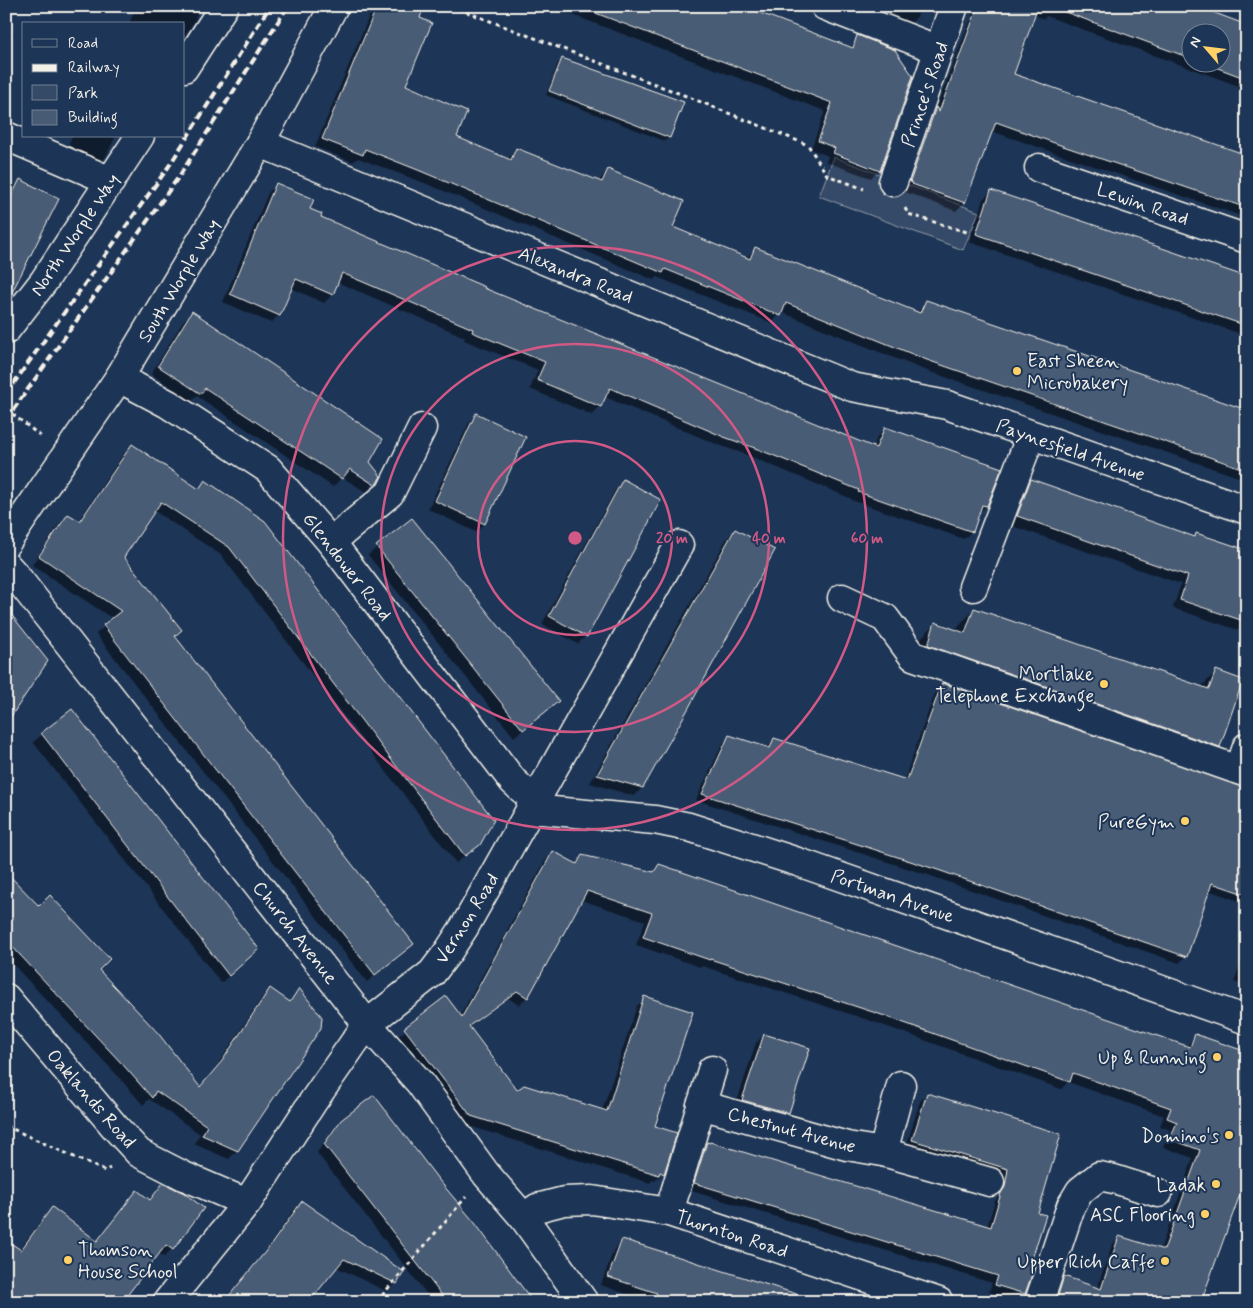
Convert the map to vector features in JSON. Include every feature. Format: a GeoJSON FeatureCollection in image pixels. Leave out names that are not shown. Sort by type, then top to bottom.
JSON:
{"type":"FeatureCollection","features":[{"type":"Feature","properties":{"kind":"street","name":"South Worple Way"},"geometry":{"type":"LineString","coordinates":[[6,543],[119,378],[260,143],[334,6]]}},
{"type":"Feature","properties":{"kind":"street"},"geometry":{"type":"LineString","coordinates":[[824,6],[939,50]]}},
{"type":"Feature","properties":{"kind":"street","name":"Prince's Road"},"geometry":{"type":"LineString","coordinates":[[894,182],[954,6]]}},
{"type":"Feature","properties":{"kind":"street"},"geometry":{"type":"LineString","coordinates":[[185,66],[221,7]]}},
{"type":"Feature","properties":{"kind":"street"},"geometry":{"type":"LineString","coordinates":[[6,136],[111,181]]}},
{"type":"Feature","properties":{"kind":"street","name":"North Worple Way"},"geometry":{"type":"LineString","coordinates":[[6,330],[44,281],[139,138]]}},
{"type":"Feature","properties":{"kind":"street","name":"Alexandra Road"},"geometry":{"type":"LineString","coordinates":[[260,143],[852,388],[894,395]]}},
{"type":"Feature","properties":{"kind":"street","name":"Lewin Road"},"geometry":{"type":"LineString","coordinates":[[1039,168],[1247,239]]}},
{"type":"Feature","properties":{"kind":"street","name":"Glendower Road"},"geometry":{"type":"LineString","coordinates":[[119,378],[168,404],[268,469],[331,542],[513,781],[534,803]]}},
{"type":"Feature","properties":{"kind":"street","name":"Paynesfield Avenue"},"geometry":{"type":"LineString","coordinates":[[894,395],[947,405],[1247,510]]}},
{"type":"Feature","properties":{"kind":"street"},"geometry":{"type":"LineString","coordinates":[[331,542],[390,494],[422,428]]}},
{"type":"Feature","properties":{"kind":"street"},"geometry":{"type":"LineString","coordinates":[[973,587],[1031,435]]}},
{"type":"Feature","properties":{"kind":"street","name":"Vernon Road"},"geometry":{"type":"LineString","coordinates":[[167,1302],[247,1203],[312,1102],[367,1024],[432,973],[448,952],[680,545]]}},
{"type":"Feature","properties":{"kind":"street","name":"Church Avenue"},"geometry":{"type":"LineString","coordinates":[[6,565],[367,1024],[420,1084],[486,1174],[524,1218],[584,1302]]}},
{"type":"Feature","properties":{"kind":"street"},"geometry":{"type":"LineString","coordinates":[[842,598],[885,618],[913,656],[1244,764]]}},
{"type":"Feature","properties":{"kind":"street","name":"Portman Avenue"},"geometry":{"type":"LineString","coordinates":[[534,803],[655,820],[689,827],[810,866],[1247,1020]]}},
{"type":"Feature","properties":{"kind":"street","name":"Oaklands Road"},"geometry":{"type":"LineString","coordinates":[[6,998],[138,1152],[184,1176],[247,1203]]}},
{"type":"Feature","properties":{"kind":"street","name":"Chestnut Avenue"},"geometry":{"type":"LineString","coordinates":[[669,1212],[712,1070]]}},
{"type":"Feature","properties":{"kind":"street","name":"Chestnut Avenue"},"geometry":{"type":"LineString","coordinates":[[883,1152],[901,1085]]}},
{"type":"Feature","properties":{"kind":"street","name":"Chestnut Avenue"},"geometry":{"type":"LineString","coordinates":[[701,1105],[847,1146],[883,1152],[990,1182]]}},
{"type":"Feature","properties":{"kind":"street"},"geometry":{"type":"LineString","coordinates":[[1039,1302],[1071,1206],[1080,1190],[1099,1176],[1158,1193]]}},
{"type":"Feature","properties":{"kind":"street","name":"Thornton Road"},"geometry":{"type":"LineString","coordinates":[[524,1218],[537,1208],[564,1201],[592,1200],[669,1212],[939,1302]]}},
{"type":"Feature","properties":{"kind":"path"},"geometry":{"type":"LineString","coordinates":[[451,6],[686,96],[808,146],[826,176]]}},
{"type":"Feature","properties":{"kind":"path"},"geometry":{"type":"LineString","coordinates":[[6,409],[43,438]]}},
{"type":"Feature","properties":{"kind":"path"},"geometry":{"type":"LineString","coordinates":[[6,1126],[105,1171],[138,1152]]}},
{"type":"Feature","properties":{"kind":"path"},"geometry":{"type":"LineString","coordinates":[[381,1302],[379,1299],[486,1174]]}},
{"type":"Feature","properties":{"kind":"green space"},"geometry":{"type":"Polygon","coordinates":[[[834,157],[979,212],[963,250],[819,196],[834,157]]]}},
{"type":"Feature","properties":{"kind":"building"},"geometry":{"type":"Polygon","coordinates":[[[377,6],[424,6],[420,18],[432,23],[406,85],[467,112],[457,137],[511,160],[516,148],[602,182],[608,169],[684,201],[673,227],[750,259],[755,247],[920,313],[926,300],[1247,410],[1247,470],[927,360],[786,303],[781,316],[665,269],[663,273],[365,149],[363,155],[322,139],[377,6]]]}},
{"type":"Feature","properties":{"kind":"building"},"geometry":{"type":"Polygon","coordinates":[[[585,6],[742,6],[853,48],[857,35],[895,50],[913,76],[880,171],[833,153],[835,148],[818,141],[832,103],[585,9],[585,6]]]}},
{"type":"Feature","properties":{"kind":"building"},"geometry":{"type":"Polygon","coordinates":[[[978,6],[1038,6],[1014,74],[1247,155],[1247,208],[996,122],[965,203],[912,184],[910,182],[936,107],[939,112],[978,6]]]}},
{"type":"Feature","properties":{"kind":"building"},"geometry":{"type":"Polygon","coordinates":[[[1058,6],[1196,6],[1247,25],[1247,79],[1228,72],[1230,72],[1230,22],[1180,22],[1180,54],[1057,9],[1058,6]]]}},
{"type":"Feature","properties":{"kind":"building"},"geometry":{"type":"Polygon","coordinates":[[[562,58],[684,102],[670,138],[549,91],[562,58]]]}},
{"type":"Feature","properties":{"kind":"building"},"geometry":{"type":"Polygon","coordinates":[[[20,179],[59,199],[6,304],[6,207],[20,179]]]}},
{"type":"Feature","properties":{"kind":"building"},"geometry":{"type":"Polygon","coordinates":[[[276,183],[314,199],[310,209],[322,214],[321,217],[484,288],[876,448],[885,427],[1002,468],[987,506],[982,505],[973,532],[858,492],[859,490],[724,437],[610,388],[601,407],[537,380],[545,362],[472,332],[473,329],[342,273],[333,295],[296,279],[280,316],[230,294],[276,183]]]}},
{"type":"Feature","properties":{"kind":"building"},"geometry":{"type":"Polygon","coordinates":[[[991,190],[1247,277],[1247,326],[976,234],[991,190]]]}},
{"type":"Feature","properties":{"kind":"building"},"geometry":{"type":"Polygon","coordinates":[[[192,311],[383,439],[370,462],[381,476],[377,483],[375,485],[350,469],[342,479],[205,388],[201,394],[158,366],[192,311]]]}},
{"type":"Feature","properties":{"kind":"building"},"geometry":{"type":"Polygon","coordinates":[[[476,413],[526,437],[485,524],[435,501],[476,413]]]}},
{"type":"Feature","properties":{"kind":"building"},"geometry":{"type":"Polygon","coordinates":[[[132,444],[199,489],[205,480],[265,521],[494,820],[480,845],[465,856],[229,547],[161,502],[124,557],[182,630],[175,636],[414,944],[375,975],[103,625],[121,611],[39,556],[68,514],[80,521],[132,444]]]}},
{"type":"Feature","properties":{"kind":"building"},"geometry":{"type":"Polygon","coordinates":[[[623,479],[661,500],[587,637],[549,616],[623,479]]]}},
{"type":"Feature","properties":{"kind":"building"},"geometry":{"type":"Polygon","coordinates":[[[1031,479],[1195,537],[1196,533],[1247,550],[1247,622],[1180,600],[1188,576],[1017,516],[1031,479]]]}},
{"type":"Feature","properties":{"kind":"building"},"geometry":{"type":"Polygon","coordinates":[[[412,518],[559,701],[523,730],[376,546],[412,518]]]}},
{"type":"Feature","properties":{"kind":"building"},"geometry":{"type":"Polygon","coordinates":[[[735,529],[775,550],[688,709],[643,788],[597,775],[735,529]]]}},
{"type":"Feature","properties":{"kind":"building"},"geometry":{"type":"Polygon","coordinates":[[[6,608],[48,661],[6,724],[6,608]]]}},
{"type":"Feature","properties":{"kind":"building","name":"Mortlake Telephone Exchange"},"geometry":{"type":"Polygon","coordinates":[[[974,608],[1209,689],[1216,670],[1243,680],[1220,747],[928,645],[935,622],[965,633],[974,608]]]}},
{"type":"Feature","properties":{"kind":"building"},"geometry":{"type":"Polygon","coordinates":[[[942,683],[1247,788],[1247,895],[1212,883],[1187,957],[938,870],[702,794],[729,735],[770,748],[774,738],[907,780],[942,683]]]}},
{"type":"Feature","properties":{"kind":"building"},"geometry":{"type":"Polygon","coordinates":[[[72,709],[259,949],[229,976],[41,733],[72,709]]]}},
{"type":"Feature","properties":{"kind":"building"},"geometry":{"type":"Polygon","coordinates":[[[553,851],[577,864],[582,855],[654,872],[659,864],[1190,1047],[1195,1034],[1247,1052],[1247,1175],[1201,1302],[1056,1302],[1064,1276],[1101,1289],[1119,1236],[1164,1250],[1200,1150],[1170,1139],[1177,1122],[1167,1118],[1171,1108],[1073,1073],[1070,1082],[879,1014],[643,937],[652,913],[587,891],[528,998],[517,991],[469,1026],[517,1090],[524,1085],[607,1111],[644,996],[693,1012],[655,1126],[677,1133],[664,1174],[660,1172],[659,1175],[471,1116],[404,1028],[446,996],[462,1017],[553,851]]]}},
{"type":"Feature","properties":{"kind":"building"},"geometry":{"type":"Polygon","coordinates":[[[6,872],[39,906],[50,895],[110,959],[99,970],[158,1033],[200,1087],[222,1061],[270,988],[290,1002],[299,988],[322,1017],[321,1028],[238,1151],[202,1135],[207,1126],[156,1091],[152,1098],[6,940],[6,872]]]}},
{"type":"Feature","properties":{"kind":"building"},"geometry":{"type":"Polygon","coordinates":[[[764,1034],[810,1048],[789,1113],[742,1100],[764,1034]]]}},
{"type":"Feature","properties":{"kind":"building"},"geometry":{"type":"Polygon","coordinates":[[[927,1093],[1061,1134],[1038,1213],[1046,1215],[1030,1265],[1035,1266],[1025,1294],[995,1285],[998,1276],[694,1183],[707,1142],[710,1142],[991,1227],[1001,1193],[1005,1187],[1008,1169],[912,1140],[927,1093]]]}},
{"type":"Feature","properties":{"kind":"building"},"geometry":{"type":"Polygon","coordinates":[[[374,1095],[438,1179],[475,1223],[533,1302],[447,1302],[324,1144],[341,1120],[374,1095]]]}},
{"type":"Feature","properties":{"kind":"building","name":"Thomson House School"},"geometry":{"type":"Polygon","coordinates":[[[163,1183],[184,1193],[204,1208],[173,1250],[166,1245],[122,1302],[6,1302],[6,1240],[21,1250],[52,1207],[97,1241],[137,1190],[150,1200],[163,1183]]]}},
{"type":"Feature","properties":{"kind":"building"},"geometry":{"type":"Polygon","coordinates":[[[302,1201],[404,1272],[397,1284],[344,1259],[309,1302],[224,1302],[270,1246],[302,1201]]]}},
{"type":"Feature","properties":{"kind":"building"},"geometry":{"type":"Polygon","coordinates":[[[622,1239],[803,1296],[802,1302],[654,1302],[657,1293],[608,1277],[622,1239]]]}},
{"type":"Feature","properties":{"kind":"railway"},"geometry":{"type":"LineString","coordinates":[[6,394],[169,166],[270,6]]}},
{"type":"Feature","properties":{"kind":"railway"},"geometry":{"type":"LineString","coordinates":[[6,420],[180,175],[288,6]]}},
{"type":"Feature","properties":{"kind":"place","name":"East Sheen Microbakery"},"geometry":{"type":"Point","coordinates":[1017,371]}},
{"type":"Feature","properties":{"kind":"place","name":"Mortlake Telephone Exchange"},"geometry":{"type":"Point","coordinates":[1104,684]}},
{"type":"Feature","properties":{"kind":"place","name":"PureGym"},"geometry":{"type":"Point","coordinates":[1185,821]}},
{"type":"Feature","properties":{"kind":"place","name":"Up & Running"},"geometry":{"type":"Point","coordinates":[1217,1057]}},
{"type":"Feature","properties":{"kind":"place","name":"Domino's"},"geometry":{"type":"Point","coordinates":[1229,1135]}},
{"type":"Feature","properties":{"kind":"place","name":"Ladak"},"geometry":{"type":"Point","coordinates":[1216,1184]}},
{"type":"Feature","properties":{"kind":"place","name":"ASC Flooring"},"geometry":{"type":"Point","coordinates":[1205,1214]}},
{"type":"Feature","properties":{"kind":"place","name":"Thomson House School"},"geometry":{"type":"Point","coordinates":[68,1260]}},
{"type":"Feature","properties":{"kind":"place","name":"Upper Rich Caffe"},"geometry":{"type":"Point","coordinates":[1165,1261]}}]}
